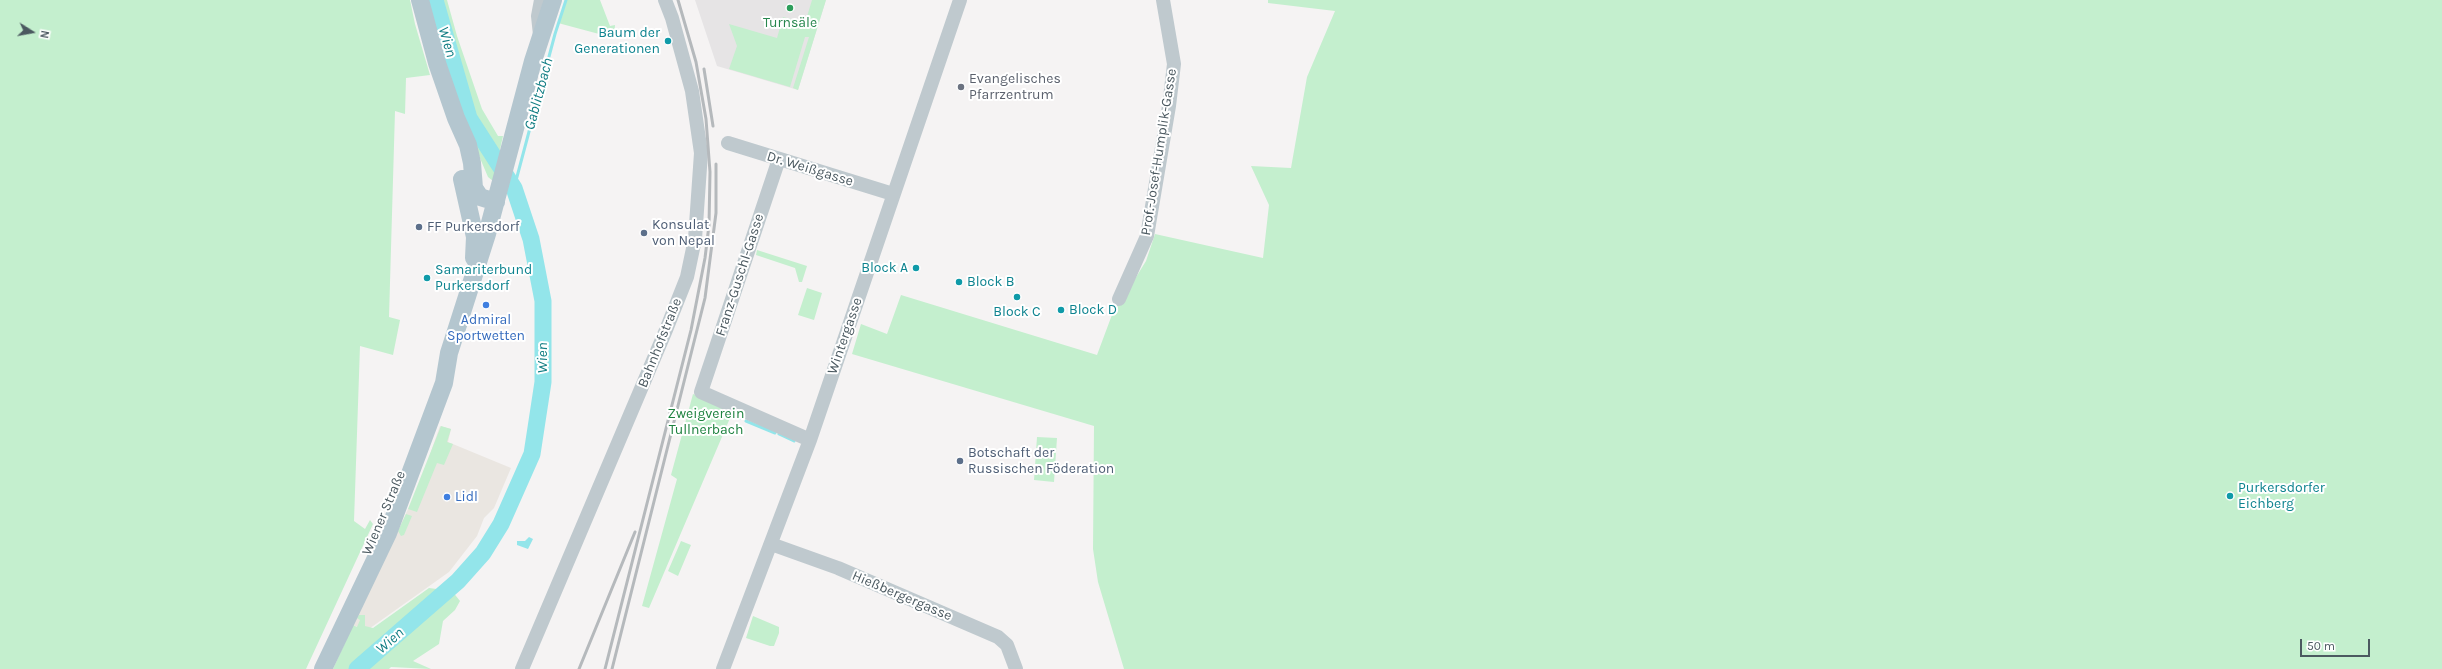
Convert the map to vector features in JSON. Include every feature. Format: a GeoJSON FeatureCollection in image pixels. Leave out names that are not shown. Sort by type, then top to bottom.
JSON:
{"type":"FeatureCollection","features":[{"type":"Feature","properties":{"kind":"main road"},"geometry":{"type":"LineString","coordinates":[[420,0],[456,118],[470,154],[475,192],[483,198],[496,203]]}},
{"type":"Feature","properties":{"kind":"main road","name":"Wiener Straße"},"geometry":{"type":"LineString","coordinates":[[311,669],[382,521],[436,380],[449,353],[496,203],[540,39],[553,0]]}},
{"type":"Feature","properties":{"kind":"main road"},"geometry":{"type":"LineString","coordinates":[[456,118],[467,201],[474,237],[471,284]]}},
{"type":"Feature","properties":{"kind":"main road"},"geometry":{"type":"LineString","coordinates":[[467,201],[477,211],[496,203]]}},
{"type":"Feature","properties":{"kind":"main road","name":"Wiener Straße"},"geometry":{"type":"LineString","coordinates":[[323,669],[391,526],[444,383],[449,353]]}},
{"type":"Feature","properties":{"kind":"street","name":"Wiener Straße"},"geometry":{"type":"LineString","coordinates":[[540,39],[538,16],[541,0]]}},
{"type":"Feature","properties":{"kind":"street","name":"Bahnhofstraße"},"geometry":{"type":"LineString","coordinates":[[522,669],[666,330],[687,277],[696,239],[701,153],[692,91],[672,18],[665,0]]}},
{"type":"Feature","properties":{"kind":"street","name":"Wintergasse"},"geometry":{"type":"LineString","coordinates":[[723,669],[810,440],[960,0]]}},
{"type":"Feature","properties":{"kind":"street","name":"Prof.-Josef-Humplik-Gasse"},"geometry":{"type":"LineString","coordinates":[[1119,300],[1147,236],[1169,106],[1174,64],[1163,0]]}},
{"type":"Feature","properties":{"kind":"street","name":"Dr. Weißgasse"},"geometry":{"type":"LineString","coordinates":[[728,143],[893,194]]}},
{"type":"Feature","properties":{"kind":"street","name":"Franz-Guschl-Gasse"},"geometry":{"type":"LineString","coordinates":[[779,159],[701,392],[810,440]]}},
{"type":"Feature","properties":{"kind":"street","name":"Hießbergergasse"},"geometry":{"type":"LineString","coordinates":[[771,544],[838,568],[998,637],[1007,646],[1016,669]]}},
{"type":"Feature","properties":{"kind":"shaded area"},"geometry":{"type":"Polygon","coordinates":[[[695,0],[826,0],[798,90],[717,66],[695,0]]]}},
{"type":"Feature","properties":{"kind":"shaded area"},"geometry":{"type":"Polygon","coordinates":[[[440,426],[451,429],[448,442],[511,468],[494,508],[484,518],[477,536],[449,572],[366,631],[353,625],[418,488],[440,426]]]}},
{"type":"Feature","properties":{"kind":"green space"},"geometry":{"type":"Polygon","coordinates":[[[0,0],[410,0],[415,24],[430,75],[406,78],[405,114],[395,111],[389,317],[400,320],[393,355],[360,346],[354,521],[365,529],[370,520],[373,524],[306,669],[0,669],[0,0]]]}},
{"type":"Feature","properties":{"kind":"green space"},"geometry":{"type":"Polygon","coordinates":[[[427,0],[447,0],[457,36],[482,109],[498,136],[503,136],[493,181],[488,177],[474,144],[475,137],[465,119],[437,37],[427,0]]]}},
{"type":"Feature","properties":{"kind":"green space"},"geometry":{"type":"Polygon","coordinates":[[[565,0],[600,0],[610,26],[615,25],[614,38],[558,23],[565,0]]]}},
{"type":"Feature","properties":{"kind":"green space"},"geometry":{"type":"Polygon","coordinates":[[[812,0],[826,0],[798,90],[793,88],[809,37],[805,37],[790,87],[729,69],[737,46],[729,24],[777,38],[783,17],[805,23],[812,0]]]}},
{"type":"Feature","properties":{"kind":"green space"},"geometry":{"type":"Polygon","coordinates":[[[1268,0],[2442,0],[2442,669],[1124,669],[1098,582],[1093,549],[1094,426],[852,354],[861,324],[887,334],[901,295],[1097,355],[1119,296],[1120,303],[1146,261],[1155,234],[1263,258],[1269,205],[1251,166],[1291,168],[1307,77],[1335,11],[1268,3],[1268,0]]]}},
{"type":"Feature","properties":{"kind":"green space"},"geometry":{"type":"Polygon","coordinates":[[[757,250],[807,266],[802,282],[799,282],[795,268],[756,255],[757,250]]]}},
{"type":"Feature","properties":{"kind":"green space"},"geometry":{"type":"Polygon","coordinates":[[[807,288],[822,293],[814,320],[798,315],[807,288]]]}},
{"type":"Feature","properties":{"kind":"green space","name":"Zweigverein Tullnerbach"},"geometry":{"type":"Polygon","coordinates":[[[693,394],[733,411],[649,608],[642,606],[677,479],[671,475],[693,394]]]}},
{"type":"Feature","properties":{"kind":"green space"},"geometry":{"type":"Polygon","coordinates":[[[441,426],[451,429],[447,442],[453,444],[444,465],[437,463],[417,512],[408,509],[441,426]]]}},
{"type":"Feature","properties":{"kind":"green space"},"geometry":{"type":"Polygon","coordinates":[[[1037,437],[1057,438],[1054,482],[1034,480],[1037,437]]]}},
{"type":"Feature","properties":{"kind":"green space"},"geometry":{"type":"Polygon","coordinates":[[[406,514],[412,516],[404,535],[401,536],[398,531],[406,514]]]}},
{"type":"Feature","properties":{"kind":"green space"},"geometry":{"type":"Polygon","coordinates":[[[681,541],[691,545],[678,576],[668,571],[681,541]]]}},
{"type":"Feature","properties":{"kind":"green space"},"geometry":{"type":"Polygon","coordinates":[[[429,588],[452,591],[460,601],[455,610],[443,621],[439,644],[413,661],[431,669],[391,667],[389,669],[333,669],[353,625],[357,627],[360,620],[357,618],[359,615],[365,615],[365,626],[373,628],[429,588]]]}},
{"type":"Feature","properties":{"kind":"green space"},"geometry":{"type":"Polygon","coordinates":[[[753,616],[779,627],[779,633],[774,646],[746,638],[753,616]]]}},
{"type":"Feature","properties":{"kind":"water"},"geometry":{"type":"Polygon","coordinates":[[[529,537],[533,539],[528,549],[517,545],[517,541],[525,541],[529,537]]]}},
{"type":"Feature","properties":{"kind":"waterway","name":"Wien"},"geometry":{"type":"LineString","coordinates":[[357,669],[458,581],[483,553],[501,524],[532,454],[543,382],[543,301],[531,239],[514,188],[469,118],[435,0]]}},
{"type":"Feature","properties":{"kind":"waterway","name":"Gablitzbach"},"geometry":{"type":"LineString","coordinates":[[514,188],[555,34],[566,0]]}},
{"type":"Feature","properties":{"kind":"waterway"},"geometry":{"type":"LineString","coordinates":[[746,421],[775,433]]}},
{"type":"Feature","properties":{"kind":"waterway"},"geometry":{"type":"LineString","coordinates":[[779,434],[794,441]]}},
{"type":"Feature","properties":{"kind":"railway"},"geometry":{"type":"LineString","coordinates":[[605,669],[691,330],[705,258],[709,225],[710,172],[706,119],[696,62],[678,0]]}},
{"type":"Feature","properties":{"kind":"railway"},"geometry":{"type":"LineString","coordinates":[[704,69],[713,126]]}},
{"type":"Feature","properties":{"kind":"railway"},"geometry":{"type":"LineString","coordinates":[[612,669],[705,298],[716,213],[716,164]]}},
{"type":"Feature","properties":{"kind":"railway"},"geometry":{"type":"LineString","coordinates":[[579,669],[635,532]]}},
{"type":"Feature","properties":{"kind":"place","name":"Turnsäle"},"geometry":{"type":"Point","coordinates":[790,8]}},
{"type":"Feature","properties":{"kind":"place","name":"Baum der Generationen"},"geometry":{"type":"Point","coordinates":[668,41]}},
{"type":"Feature","properties":{"kind":"place","name":"Evangelisches Pfarrzentrum"},"geometry":{"type":"Point","coordinates":[961,87]}},
{"type":"Feature","properties":{"kind":"place","name":"FF Purkersdorf"},"geometry":{"type":"Point","coordinates":[419,227]}},
{"type":"Feature","properties":{"kind":"place","name":"Konsulat von Nepal"},"geometry":{"type":"Point","coordinates":[644,233]}},
{"type":"Feature","properties":{"kind":"place","name":"Block A"},"geometry":{"type":"Point","coordinates":[916,268]}},
{"type":"Feature","properties":{"kind":"place","name":"Samariterbund Purkersdorf"},"geometry":{"type":"Point","coordinates":[427,278]}},
{"type":"Feature","properties":{"kind":"place","name":"Block B"},"geometry":{"type":"Point","coordinates":[959,282]}},
{"type":"Feature","properties":{"kind":"place","name":"Block C"},"geometry":{"type":"Point","coordinates":[1017,297]}},
{"type":"Feature","properties":{"kind":"place","name":"Admiral Sportwetten"},"geometry":{"type":"Point","coordinates":[486,305]}},
{"type":"Feature","properties":{"kind":"place","name":"Block D"},"geometry":{"type":"Point","coordinates":[1061,310]}},
{"type":"Feature","properties":{"kind":"place","name":"Botschaft der Russischen Föderation"},"geometry":{"type":"Point","coordinates":[960,461]}},
{"type":"Feature","properties":{"kind":"place","name":"Purkersdorfer Eichberg"},"geometry":{"type":"Point","coordinates":[2230,496]}},
{"type":"Feature","properties":{"kind":"place","name":"Lidl"},"geometry":{"type":"Point","coordinates":[447,497]}}]}
